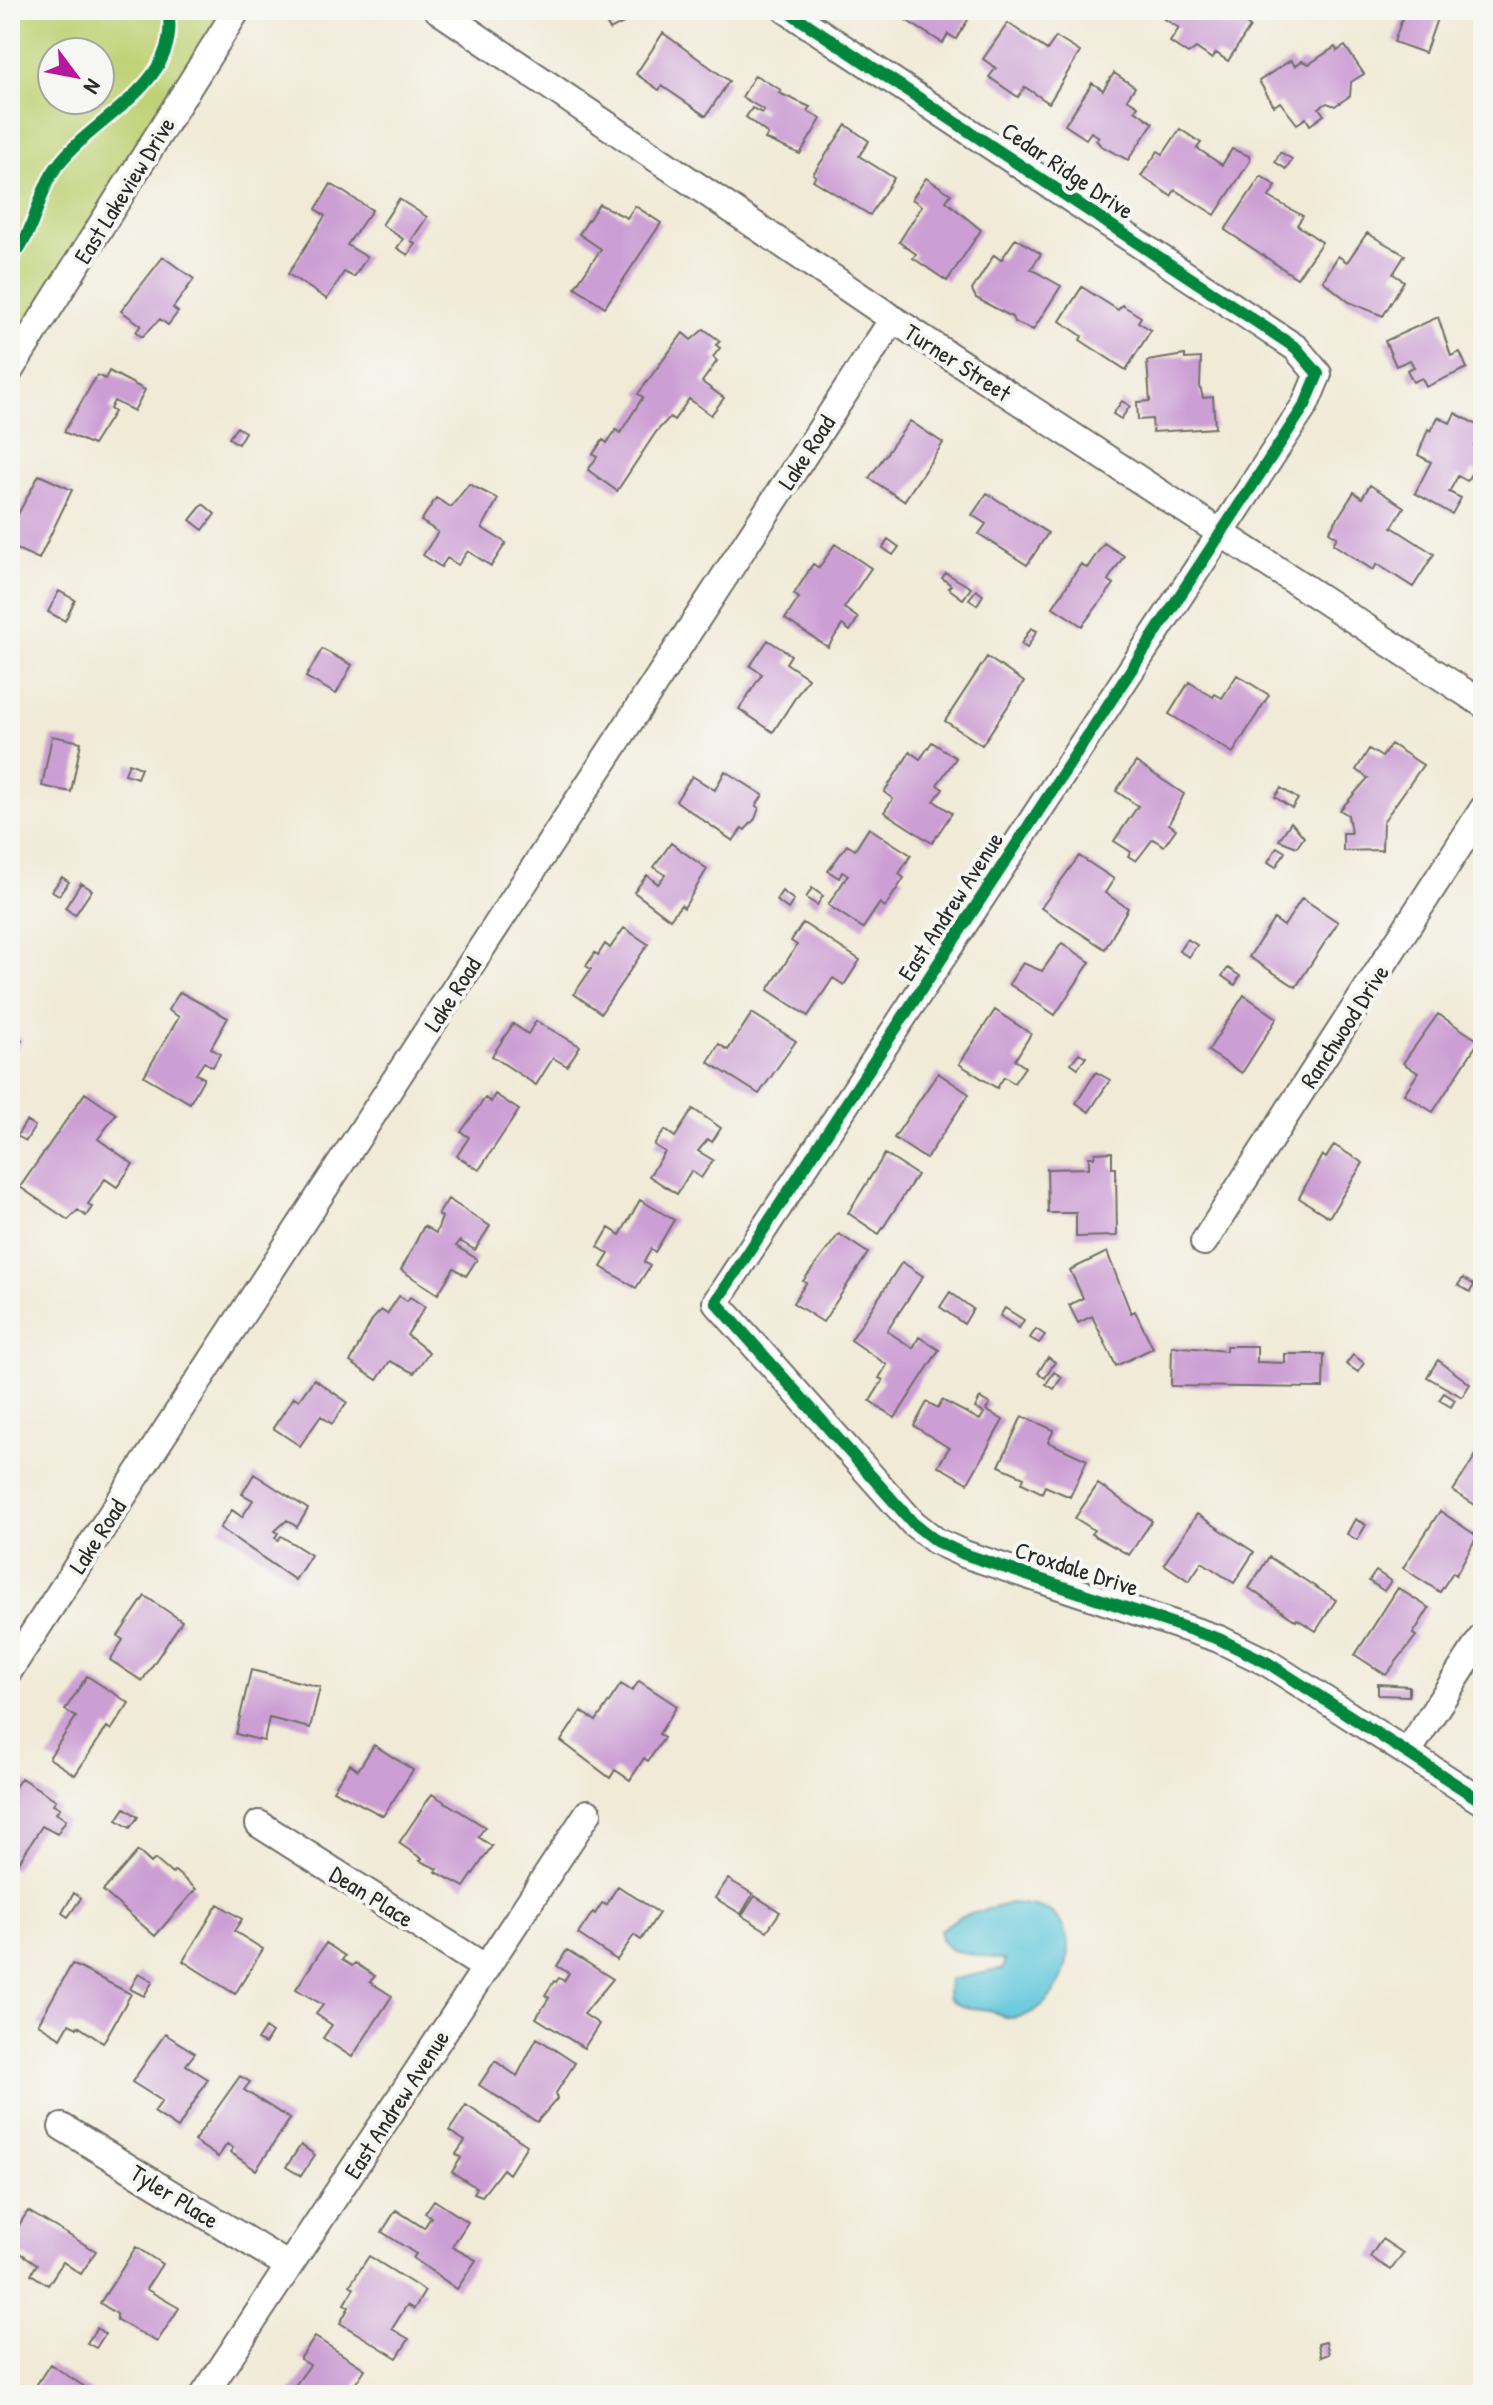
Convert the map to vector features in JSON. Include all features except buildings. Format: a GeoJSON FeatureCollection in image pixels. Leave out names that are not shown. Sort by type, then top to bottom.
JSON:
{"type":"FeatureCollection","features":[{"type":"Feature","properties":{"kind":"street","name":"East Lakeview Drive"},"geometry":{"type":"LineString","coordinates":[[10,370],[237,10]]}},
{"type":"Feature","properties":{"kind":"street","name":"Turner Street"},"geometry":{"type":"LineString","coordinates":[[438,10],[893,319],[1483,704]]}},
{"type":"Feature","properties":{"kind":"street","name":"Cedar Ridge Drive"},"geometry":{"type":"LineString","coordinates":[[786,10],[1296,348],[1318,374]]}},
{"type":"Feature","properties":{"kind":"street","name":"Lake Road"},"geometry":{"type":"LineString","coordinates":[[10,1669],[893,319]]}},
{"type":"Feature","properties":{"kind":"street","name":"East Andrew Avenue"},"geometry":{"type":"LineString","coordinates":[[716,1302],[1315,390],[1318,374]]}},
{"type":"Feature","properties":{"kind":"street","name":"Ranchwood Drive"},"geometry":{"type":"LineString","coordinates":[[1204,1242],[1483,809]]}},
{"type":"Feature","properties":{"kind":"street","name":"Croxdale Drive"},"geometry":{"type":"LineString","coordinates":[[716,1302],[913,1523],[936,1541],[964,1554],[1219,1639],[1268,1663],[1483,1802]]}},
{"type":"Feature","properties":{"kind":"street"},"geometry":{"type":"LineString","coordinates":[[1407,1753],[1483,1636]]}},
{"type":"Feature","properties":{"kind":"street","name":"East Andrew Avenue"},"geometry":{"type":"LineString","coordinates":[[204,2395],[588,1813]]}},
{"type":"Feature","properties":{"kind":"street","name":"Dean Place"},"geometry":{"type":"LineString","coordinates":[[259,1824],[486,1968]]}},
{"type":"Feature","properties":{"kind":"street","name":"Tyler Place"},"geometry":{"type":"LineString","coordinates":[[62,2127],[289,2266]]}},
{"type":"Feature","properties":{"kind":"green space"},"geometry":{"type":"Polygon","coordinates":[[[10,10],[237,10],[10,370],[10,10]]]}},
{"type":"Feature","properties":{"kind":"water"},"geometry":{"type":"Polygon","coordinates":[[[1011,1903],[1049,1911],[1063,1928],[1068,1944],[1062,1978],[1053,1993],[1027,2015],[1011,2018],[962,2006],[948,1997],[949,1980],[1003,1969],[1005,1960],[951,1950],[941,1940],[940,1930],[959,1917],[1011,1903]]]}},
{"type":"Feature","properties":{"kind":"cycle path"},"geometry":{"type":"LineString","coordinates":[[10,259],[26,237],[45,188],[58,165],[74,147],[132,97],[162,59],[169,36],[168,10]]}},
{"type":"Feature","properties":{"kind":"cycle path"},"geometry":{"type":"LineString","coordinates":[[786,10],[1296,348],[1318,374],[1305,405],[716,1302],[913,1523],[936,1541],[964,1554],[1219,1639],[1268,1663],[1483,1802]]}}]}
